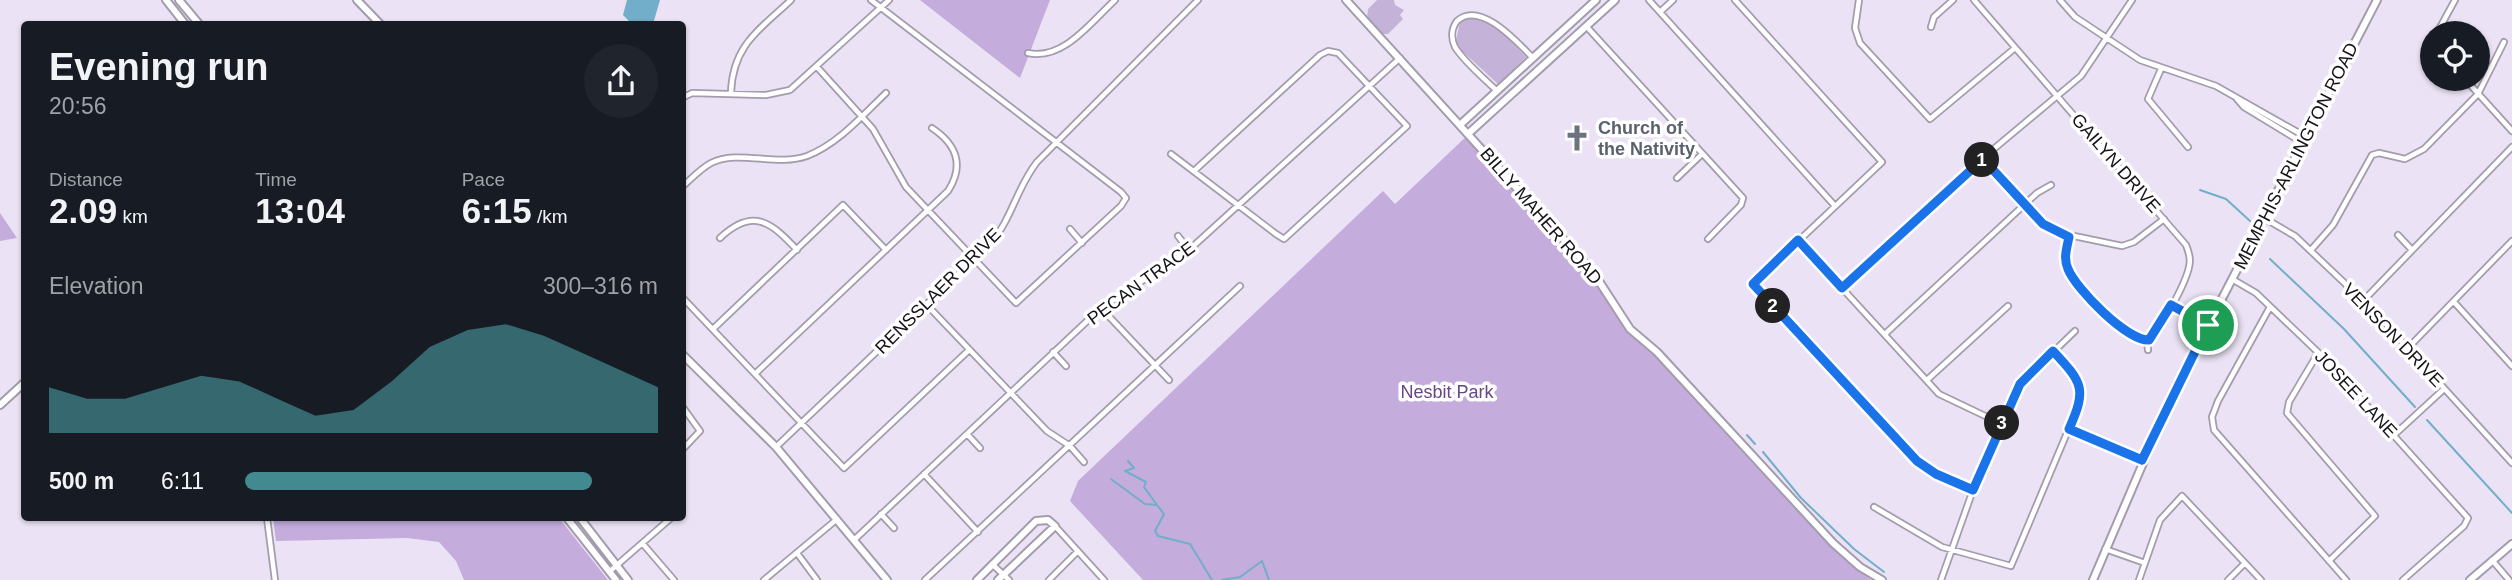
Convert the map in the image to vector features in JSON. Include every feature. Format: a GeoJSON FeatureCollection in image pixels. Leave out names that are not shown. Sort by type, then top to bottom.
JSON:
{"type":"FeatureCollection","features":[{"type":"Feature","properties":{"kind":"main road"},"geometry":{"type":"LineString","coordinates":[[166,0],[183,21]]}},
{"type":"Feature","properties":{"kind":"main road"},"geometry":{"type":"LineString","coordinates":[[179,0],[196,21]]}},
{"type":"Feature","properties":{"kind":"main road"},"geometry":{"type":"LineString","coordinates":[[357,0],[377,21]]}},
{"type":"Feature","properties":{"kind":"main road","name":"BILLY MAHER ROAD"},"geometry":{"type":"LineString","coordinates":[[1346,0],[1593,272],[1630,329],[1657,352],[1833,542],[1860,567],[1882,580]]}},
{"type":"Feature","properties":{"kind":"main road"},"geometry":{"type":"LineString","coordinates":[[1461,124],[1596,0]]}},
{"type":"Feature","properties":{"kind":"main road"},"geometry":{"type":"LineString","coordinates":[[1469,133],[1615,0]]}},
{"type":"Feature","properties":{"kind":"main road","name":"MEMPHIS-ARLINGTON ROAD"},"geometry":{"type":"LineString","coordinates":[[2093,580],[2142,460],[2208,325],[2377,0]]}},
{"type":"Feature","properties":{"kind":"main road"},"geometry":{"type":"LineString","coordinates":[[1526,65],[1534,73]]}},
{"type":"Feature","properties":{"kind":"main road"},"geometry":{"type":"LineString","coordinates":[[1499,89],[1509,95]]}},
{"type":"Feature","properties":{"kind":"main road"},"geometry":{"type":"LineString","coordinates":[[686,358],[776,447],[887,580]]}},
{"type":"Feature","properties":{"kind":"main road"},"geometry":{"type":"LineString","coordinates":[[0,405],[21,386]]}},
{"type":"Feature","properties":{"kind":"main road"},"geometry":{"type":"LineString","coordinates":[[977,580],[1036,521],[1048,520],[1055,526],[1000,577]]}},
{"type":"Feature","properties":{"kind":"main road"},"geometry":{"type":"LineString","coordinates":[[569,521],[616,580]]}},
{"type":"Feature","properties":{"kind":"main road"},"geometry":{"type":"LineString","coordinates":[[582,521],[628,580]]}},
{"type":"Feature","properties":{"kind":"main road"},"geometry":{"type":"LineString","coordinates":[[2469,580],[2512,544]]}},
{"type":"Feature","properties":{"kind":"street"},"geometry":{"type":"LineString","coordinates":[[731,92],[734,65],[742,48],[791,0]]}},
{"type":"Feature","properties":{"kind":"street"},"geometry":{"type":"LineString","coordinates":[[817,67],[876,132],[901,180],[1017,303],[1126,198],[871,0]]}},
{"type":"Feature","properties":{"kind":"street"},"geometry":{"type":"LineString","coordinates":[[686,96],[692,93],[783,92],[799,84],[889,0]]}},
{"type":"Feature","properties":{"kind":"street"},"geometry":{"type":"LineString","coordinates":[[1028,53],[1042,57],[1059,50],[1115,0]]}},
{"type":"Feature","properties":{"kind":"street","name":"RENSSLAER DRIVE"},"geometry":{"type":"LineString","coordinates":[[776,447],[974,260],[1003,227],[1030,171],[1198,0]]}},
{"type":"Feature","properties":{"kind":"street"},"geometry":{"type":"LineString","coordinates":[[1648,0],[1835,206]]}},
{"type":"Feature","properties":{"kind":"street"},"geometry":{"type":"LineString","coordinates":[[1660,12],[1673,0]]}},
{"type":"Feature","properties":{"kind":"street"},"geometry":{"type":"LineString","coordinates":[[1735,0],[1882,162],[1753,284],[1917,461],[1936,474],[1973,490]]}},
{"type":"Feature","properties":{"kind":"street"},"geometry":{"type":"LineString","coordinates":[[1859,0],[1855,28],[1860,43],[1930,119],[2015,48]]}},
{"type":"Feature","properties":{"kind":"street"},"geometry":{"type":"LineString","coordinates":[[1931,27],[1934,17],[1953,0]]}},
{"type":"Feature","properties":{"kind":"street","name":"GAILYN DRIVE"},"geometry":{"type":"LineString","coordinates":[[1973,0],[2184,242],[2190,256],[2187,274],[2156,333],[2147,341]]}},
{"type":"Feature","properties":{"kind":"street"},"geometry":{"type":"LineString","coordinates":[[2060,0],[2075,16],[2140,60],[2216,86],[2236,98],[2244,107],[2305,140]]}},
{"type":"Feature","properties":{"kind":"street"},"geometry":{"type":"LineString","coordinates":[[1842,288],[1983,159],[2081,76],[2132,0]]}},
{"type":"Feature","properties":{"kind":"street"},"geometry":{"type":"LineString","coordinates":[[2444,21],[2455,0]]}},
{"type":"Feature","properties":{"kind":"street"},"geometry":{"type":"LineString","coordinates":[[1499,89],[1454,44],[1453,30],[1460,17],[1475,10],[1489,14],[1533,58]]}},
{"type":"Feature","properties":{"kind":"street"},"geometry":{"type":"LineString","coordinates":[[1586,26],[1743,200],[1708,239]]}},
{"type":"Feature","properties":{"kind":"street"},"geometry":{"type":"LineString","coordinates":[[2375,153],[2399,159],[2415,156],[2477,93],[2504,42]]}},
{"type":"Feature","properties":{"kind":"street"},"geometry":{"type":"LineString","coordinates":[[1171,154],[1284,239],[1407,126],[1338,53],[1328,51],[1320,55],[1194,171]]}},
{"type":"Feature","properties":{"kind":"street","name":"PECAN TRACE"},"geometry":{"type":"LineString","coordinates":[[853,540],[1101,308],[1189,250],[1400,57]]}},
{"type":"Feature","properties":{"kind":"street"},"geometry":{"type":"LineString","coordinates":[[2161,69],[2148,99],[2188,147]]}},
{"type":"Feature","properties":{"kind":"street"},"geometry":{"type":"LineString","coordinates":[[686,184],[705,167],[720,160],[775,161],[806,156],[830,144],[886,93]]}},
{"type":"Feature","properties":{"kind":"street"},"geometry":{"type":"LineString","coordinates":[[2477,93],[2512,131]]}},
{"type":"Feature","properties":{"kind":"street"},"geometry":{"type":"LineString","coordinates":[[756,373],[950,189],[957,162],[951,143],[932,128]]}},
{"type":"Feature","properties":{"kind":"street"},"geometry":{"type":"LineString","coordinates":[[2373,147],[2375,153]]}},
{"type":"Feature","properties":{"kind":"street"},"geometry":{"type":"LineString","coordinates":[[2363,301],[2512,147]]}},
{"type":"Feature","properties":{"kind":"street"},"geometry":{"type":"LineString","coordinates":[[2311,250],[2331,229],[2369,158],[2375,153]]}},
{"type":"Feature","properties":{"kind":"street"},"geometry":{"type":"LineString","coordinates":[[1677,178],[1702,154]]}},
{"type":"Feature","properties":{"kind":"street"},"geometry":{"type":"LineString","coordinates":[[1983,159],[2050,230],[2069,237],[2122,246],[2134,242],[2164,219]]}},
{"type":"Feature","properties":{"kind":"street"},"geometry":{"type":"LineString","coordinates":[[1884,334],[2025,204],[2051,186]]}},
{"type":"Feature","properties":{"kind":"street"},"geometry":{"type":"LineString","coordinates":[[713,329],[843,205],[886,250]]}},
{"type":"Feature","properties":{"kind":"street","name":"VENSON DRIVE"},"geometry":{"type":"LineString","coordinates":[[2264,218],[2284,228],[2311,250],[2363,301],[2512,463]]}},
{"type":"Feature","properties":{"kind":"street"},"geometry":{"type":"LineString","coordinates":[[720,238],[737,223],[758,221],[772,225],[797,250]]}},
{"type":"Feature","properties":{"kind":"street"},"geometry":{"type":"LineString","coordinates":[[1070,229],[1082,243]]}},
{"type":"Feature","properties":{"kind":"street"},"geometry":{"type":"LineString","coordinates":[[2398,235],[2412,250]]}},
{"type":"Feature","properties":{"kind":"street"},"geometry":{"type":"LineString","coordinates":[[1178,236],[1189,250]]}},
{"type":"Feature","properties":{"kind":"street"},"geometry":{"type":"LineString","coordinates":[[2069,237],[2066,261],[2072,277],[2117,325],[2147,341],[2148,350]]}},
{"type":"Feature","properties":{"kind":"street"},"geometry":{"type":"LineString","coordinates":[[1798,240],[1949,401],[2002,424]]}},
{"type":"Feature","properties":{"kind":"street"},"geometry":{"type":"LineString","coordinates":[[2408,348],[2512,241]]}},
{"type":"Feature","properties":{"kind":"street","name":"JOSEE LANE"},"geometry":{"type":"LineString","coordinates":[[2232,279],[2248,288],[2318,353],[2468,520],[2403,580]]}},
{"type":"Feature","properties":{"kind":"street"},"geometry":{"type":"LineString","coordinates":[[925,580],[1240,286]]}},
{"type":"Feature","properties":{"kind":"street"},"geometry":{"type":"LineString","coordinates":[[686,301],[844,468],[969,350]]}},
{"type":"Feature","properties":{"kind":"street"},"geometry":{"type":"LineString","coordinates":[[2454,302],[2512,366]]}},
{"type":"Feature","properties":{"kind":"street"},"geometry":{"type":"LineString","coordinates":[[926,304],[1048,432],[1070,446],[1084,462]]}},
{"type":"Feature","properties":{"kind":"street"},"geometry":{"type":"LineString","coordinates":[[2171,305],[2208,325]]}},
{"type":"Feature","properties":{"kind":"street"},"geometry":{"type":"LineString","coordinates":[[1927,380],[2008,306]]}},
{"type":"Feature","properties":{"kind":"street"},"geometry":{"type":"LineString","coordinates":[[2270,307],[2218,401],[2212,417],[2213,427],[2221,441],[2346,580]]}},
{"type":"Feature","properties":{"kind":"street"},"geometry":{"type":"LineString","coordinates":[[1101,308],[1169,380]]}},
{"type":"Feature","properties":{"kind":"street"},"geometry":{"type":"LineString","coordinates":[[1941,580],[1973,490],[2023,379],[2075,331]]}},
{"type":"Feature","properties":{"kind":"street"},"geometry":{"type":"LineString","coordinates":[[1874,506],[1908,529],[1952,550],[2012,568],[2080,402],[2081,389],[2075,375],[2053,351]]}},
{"type":"Feature","properties":{"kind":"street"},"geometry":{"type":"LineString","coordinates":[[1053,352],[1066,366]]}},
{"type":"Feature","properties":{"kind":"street"},"geometry":{"type":"LineString","coordinates":[[2318,353],[2303,375],[2287,414],[2375,516],[2329,561]]}},
{"type":"Feature","properties":{"kind":"street"},"geometry":{"type":"LineString","coordinates":[[2394,435],[2444,388]]}},
{"type":"Feature","properties":{"kind":"street"},"geometry":{"type":"LineString","coordinates":[[686,411],[700,430],[686,446]]}},
{"type":"Feature","properties":{"kind":"street"},"geometry":{"type":"LineString","coordinates":[[2069,429],[2142,460]]}},
{"type":"Feature","properties":{"kind":"street"},"geometry":{"type":"LineString","coordinates":[[967,434],[980,448]]}},
{"type":"Feature","properties":{"kind":"street"},"geometry":{"type":"LineString","coordinates":[[924,474],[978,532]]}},
{"type":"Feature","properties":{"kind":"street"},"geometry":{"type":"LineString","coordinates":[[2139,580],[2160,520],[2182,496],[2260,580]]}},
{"type":"Feature","properties":{"kind":"street"},"geometry":{"type":"LineString","coordinates":[[881,514],[894,528]]}},
{"type":"Feature","properties":{"kind":"street"},"geometry":{"type":"LineString","coordinates":[[764,580],[836,520]]}},
{"type":"Feature","properties":{"kind":"street"},"geometry":{"type":"LineString","coordinates":[[267,521],[275,580]]}},
{"type":"Feature","properties":{"kind":"street"},"geometry":{"type":"LineString","coordinates":[[609,572],[668,521]]}},
{"type":"Feature","properties":{"kind":"street"},"geometry":{"type":"LineString","coordinates":[[1055,526],[1104,580]]}},
{"type":"Feature","properties":{"kind":"street"},"geometry":{"type":"LineString","coordinates":[[643,544],[674,580]]}},
{"type":"Feature","properties":{"kind":"street"},"geometry":{"type":"LineString","coordinates":[[2104,549],[2145,563]]}},
{"type":"Feature","properties":{"kind":"street"},"geometry":{"type":"LineString","coordinates":[[1049,580],[1078,551]]}},
{"type":"Feature","properties":{"kind":"street"},"geometry":{"type":"LineString","coordinates":[[797,554],[817,580]]}},
{"type":"Feature","properties":{"kind":"street"},"geometry":{"type":"LineString","coordinates":[[2492,561],[2509,580]]}},
{"type":"Feature","properties":{"kind":"street"},"geometry":{"type":"LineString","coordinates":[[992,564],[1000,577],[1009,580]]}},
{"type":"Feature","properties":{"kind":"street"},"geometry":{"type":"LineString","coordinates":[[2228,580],[2245,564]]}},
{"type":"Feature","properties":{"kind":"shaded area"},"geometry":{"type":"Polygon","coordinates":[[[1377,0],[1394,0],[1395,5],[1404,10],[1400,15],[1403,19],[1388,34],[1381,34],[1367,18],[1368,9],[1377,0]]]}},
{"type":"Feature","properties":{"kind":"shaded area"},"geometry":{"type":"Polygon","coordinates":[[[1473,13],[1489,18],[1526,57],[1498,84],[1461,50],[1456,40],[1460,22],[1473,13]]]}},
{"type":"Feature","properties":{"kind":"green space"},"geometry":{"type":"Polygon","coordinates":[[[920,0],[1050,0],[1020,78],[920,0]]]}},
{"type":"Feature","properties":{"kind":"green space","name":"Nesbit Park"},"geometry":{"type":"Polygon","coordinates":[[[1470,133],[1597,277],[1628,325],[1714,409],[1855,567],[1871,580],[1143,580],[1070,501],[1078,481],[1383,191],[1395,204],[1470,133]]]}},
{"type":"Feature","properties":{"kind":"green space"},"geometry":{"type":"Polygon","coordinates":[[[0,213],[17,238],[0,241],[0,213]]]}},
{"type":"Feature","properties":{"kind":"green space"},"geometry":{"type":"Polygon","coordinates":[[[273,521],[561,521],[608,580],[464,580],[456,561],[439,542],[407,538],[276,541],[273,521]]]}},
{"type":"Feature","properties":{"kind":"water"},"geometry":{"type":"Polygon","coordinates":[[[627,0],[660,0],[654,21],[629,21],[623,15],[627,0]]]}},
{"type":"Feature","properties":{"kind":"waterway"},"geometry":{"type":"LineString","coordinates":[[2200,190],[2226,199],[2250,221]]}},
{"type":"Feature","properties":{"kind":"waterway"},"geometry":{"type":"LineString","coordinates":[[2270,259],[2344,329],[2415,407]]}},
{"type":"Feature","properties":{"kind":"waterway"},"geometry":{"type":"LineString","coordinates":[[2427,420],[2512,513]]}},
{"type":"Feature","properties":{"kind":"waterway"},"geometry":{"type":"LineString","coordinates":[[1747,435],[1755,444]]}},
{"type":"Feature","properties":{"kind":"waterway"},"geometry":{"type":"LineString","coordinates":[[1763,452],[1801,498],[1854,549],[1884,572]]}},
{"type":"Feature","properties":{"kind":"waterway"},"geometry":{"type":"LineString","coordinates":[[1128,461],[1134,468],[1125,471],[1146,482],[1144,487],[1157,505]]}},
{"type":"Feature","properties":{"kind":"waterway"},"geometry":{"type":"LineString","coordinates":[[1111,479],[1145,504],[1157,505],[1164,514],[1155,531],[1158,536],[1190,544],[1212,580]]}},
{"type":"Feature","properties":{"kind":"waterway"},"geometry":{"type":"LineString","coordinates":[[1222,580],[1240,577],[1262,561],[1269,580]]}},
{"type":"Feature","properties":{"kind":"place","name":"Church of the Nativity"},"geometry":{"type":"Point","coordinates":[1577,138]}},
{"type":"Feature","properties":{"kind":"route"},"geometry":{"type":"LineString","coordinates":[[1983,159],[2043,224],[2052,231],[2069,237],[2065,256],[2068,271],[2117,325],[2144,340],[2149,340],[2156,333],[2171,305],[2208,325],[2142,460],[2069,429],[2080,402],[2081,389],[2075,375],[2053,351],[2020,384],[1973,490],[1936,474],[1917,461],[1753,284],[1798,240],[1842,288],[1959,178],[1983,159]]}}]}
